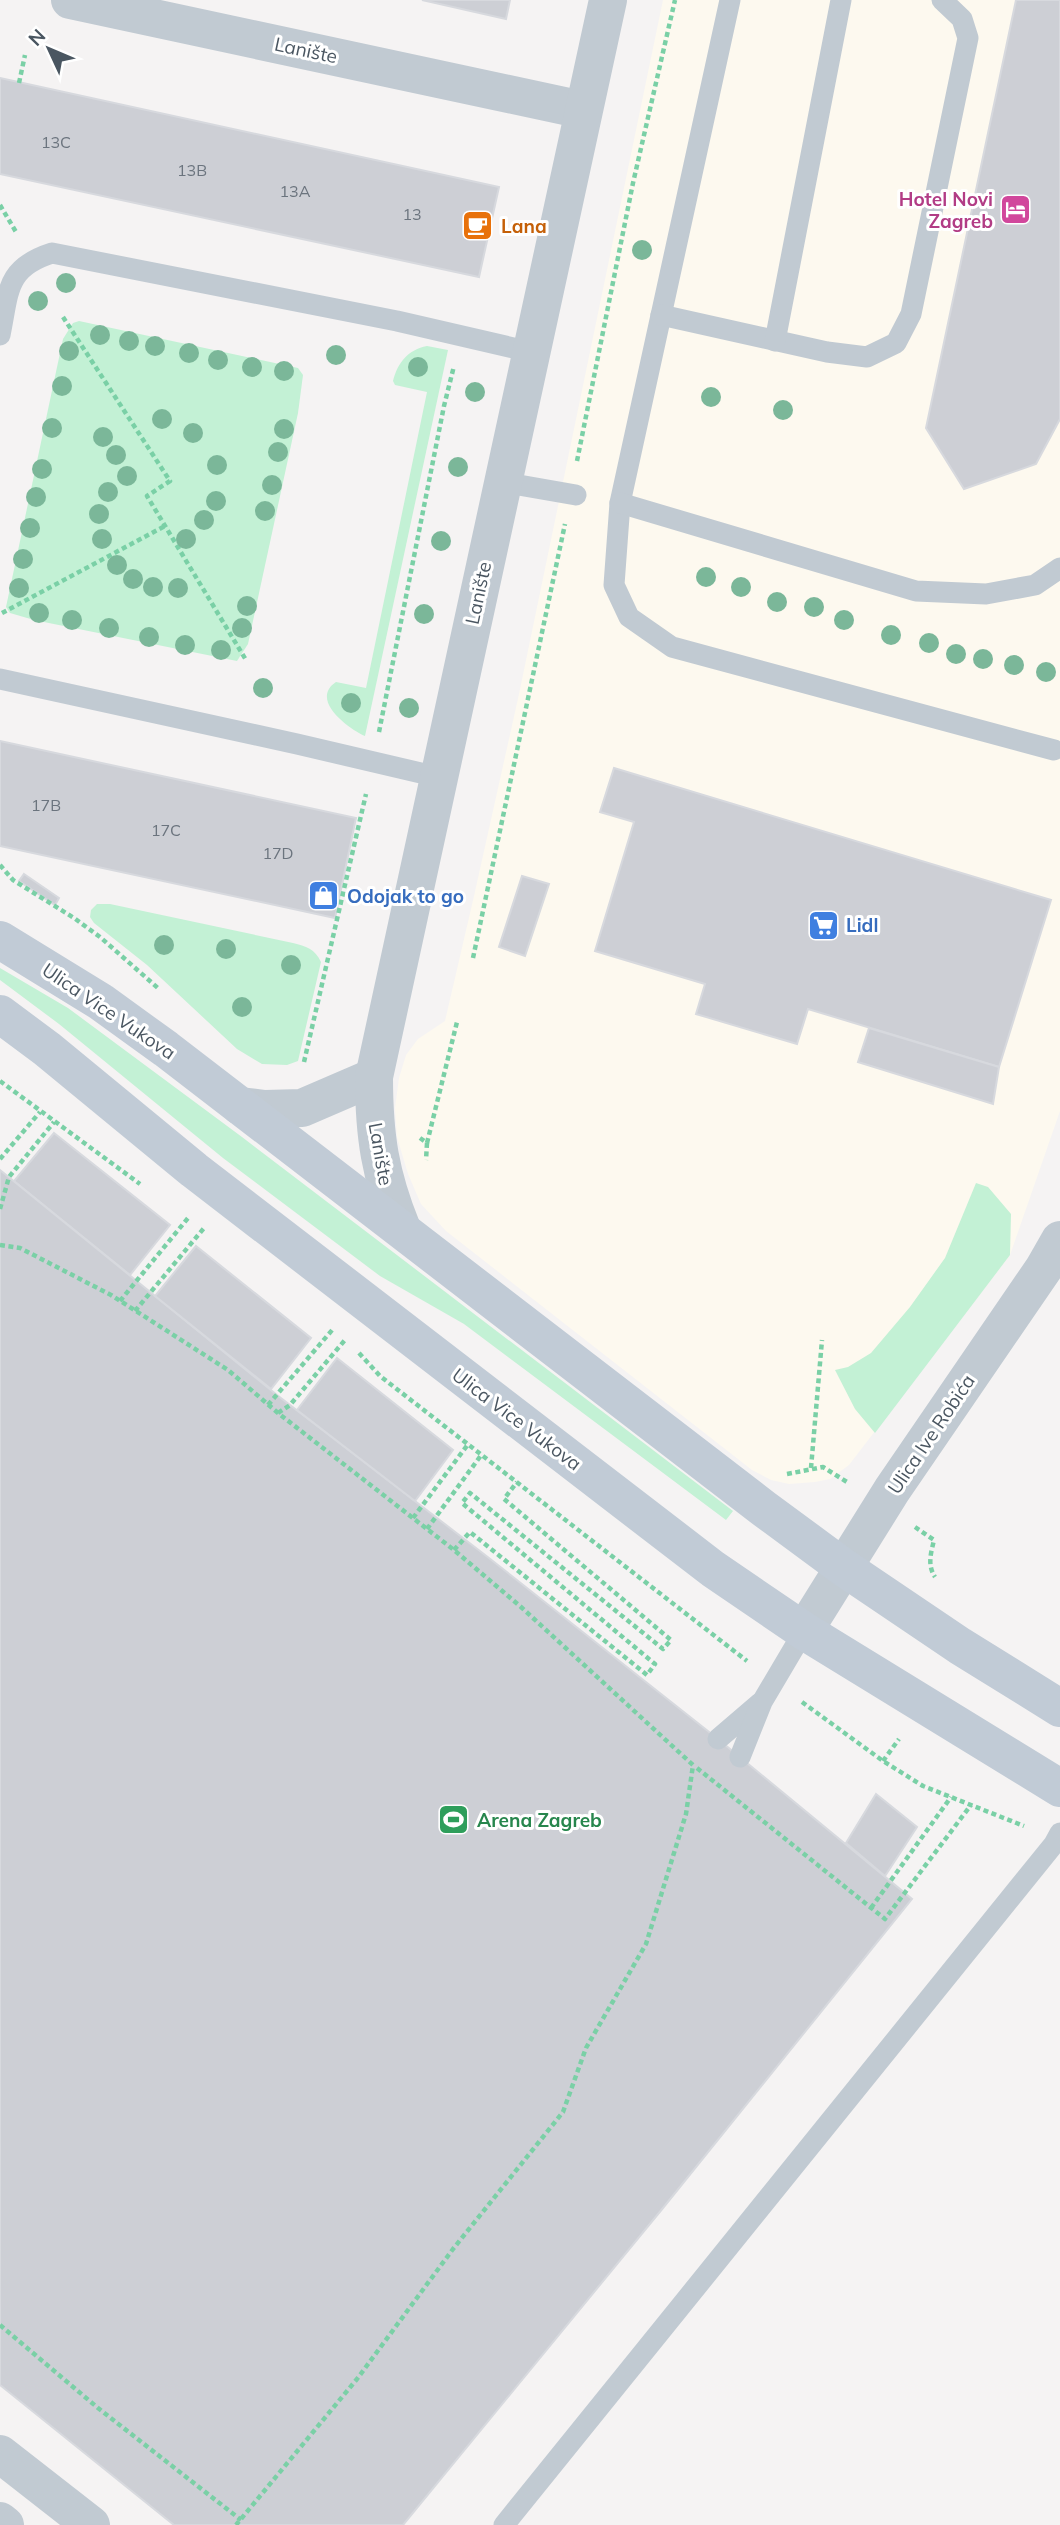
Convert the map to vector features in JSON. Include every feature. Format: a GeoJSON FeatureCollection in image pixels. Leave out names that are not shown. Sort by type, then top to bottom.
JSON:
{"type":"FeatureCollection","features":[{"type":"Feature","properties":{"kind":"street","name":"Lanište"},"geometry":{"type":"LineString","coordinates":[[70,0],[583,110]]}},
{"type":"Feature","properties":{"kind":"street","name":"Lanište"},"geometry":{"type":"LineString","coordinates":[[402,1230],[378,1158],[374,1122],[374,1077],[608,0]]}},
{"type":"Feature","properties":{"kind":"street","name":"Ulica Vice Vukova"},"geometry":{"type":"LineString","coordinates":[[0,940],[101,1002],[166,1049],[843,1567],[960,1646],[1060,1708]]}},
{"type":"Feature","properties":{"kind":"street","name":"Ulica Vice Vukova"},"geometry":{"type":"LineString","coordinates":[[0,1013],[194,1170],[713,1569],[804,1631],[1060,1788]]}},
{"type":"Feature","properties":{"kind":"street"},"geometry":{"type":"LineString","coordinates":[[240,1106],[265,1109],[302,1108],[374,1077]]}},
{"type":"Feature","properties":{"kind":"street","name":"Ulica Ive Robića"},"geometry":{"type":"LineString","coordinates":[[804,1631],[892,1490],[1044,1268],[1060,1240]]}},
{"type":"Feature","properties":{"kind":"street"},"geometry":{"type":"LineString","coordinates":[[0,2454],[92,2525]]}},
{"type":"Feature","properties":{"kind":"street"},"geometry":{"type":"LineString","coordinates":[[0,2521],[5,2525]]}},
{"type":"Feature","properties":{"kind":"lane"},"geometry":{"type":"LineString","coordinates":[[730,0],[620,503],[614,585],[629,617],[672,647],[1054,750]]}},
{"type":"Feature","properties":{"kind":"lane"},"geometry":{"type":"LineString","coordinates":[[775,341],[841,0]]}},
{"type":"Feature","properties":{"kind":"lane"},"geometry":{"type":"LineString","coordinates":[[662,315],[827,352],[867,357],[896,343],[911,314],[968,38],[962,19],[942,0]]}},
{"type":"Feature","properties":{"kind":"lane"},"geometry":{"type":"LineString","coordinates":[[0,335],[12,279],[32,260],[52,253],[397,321],[531,352]]}},
{"type":"Feature","properties":{"kind":"lane"},"geometry":{"type":"LineString","coordinates":[[502,482],[576,495]]}},
{"type":"Feature","properties":{"kind":"lane"},"geometry":{"type":"LineString","coordinates":[[620,503],[916,592],[986,594],[1035,584],[1060,568]]}},
{"type":"Feature","properties":{"kind":"lane"},"geometry":{"type":"LineString","coordinates":[[0,679],[438,777]]}},
{"type":"Feature","properties":{"kind":"lane"},"geometry":{"type":"LineString","coordinates":[[740,1757],[762,1702],[804,1631]]}},
{"type":"Feature","properties":{"kind":"lane"},"geometry":{"type":"LineString","coordinates":[[718,1739],[762,1702]]}},
{"type":"Feature","properties":{"kind":"lane"},"geometry":{"type":"LineString","coordinates":[[504,2525],[1054,1844],[1060,1833]]}},
{"type":"Feature","properties":{"kind":"path"},"geometry":{"type":"LineString","coordinates":[[574,473],[633,183],[675,0]]}},
{"type":"Feature","properties":{"kind":"path"},"geometry":{"type":"LineString","coordinates":[[19,83],[25,55]]}},
{"type":"Feature","properties":{"kind":"path"},"geometry":{"type":"LineString","coordinates":[[0,205],[20,239]]}},
{"type":"Feature","properties":{"kind":"path"},"geometry":{"type":"LineString","coordinates":[[63,317],[170,481],[147,496],[246,660]]}},
{"type":"Feature","properties":{"kind":"path"},"geometry":{"type":"LineString","coordinates":[[378,739],[454,366]]}},
{"type":"Feature","properties":{"kind":"path"},"geometry":{"type":"LineString","coordinates":[[473,958],[566,517]]}},
{"type":"Feature","properties":{"kind":"path"},"geometry":{"type":"LineString","coordinates":[[2,613],[165,526]]}},
{"type":"Feature","properties":{"kind":"path"},"geometry":{"type":"LineString","coordinates":[[302,1073],[367,789]]}},
{"type":"Feature","properties":{"kind":"path"},"geometry":{"type":"LineString","coordinates":[[0,865],[13,880],[100,937]]}},
{"type":"Feature","properties":{"kind":"path"},"geometry":{"type":"LineString","coordinates":[[427,1143],[457,1022]]}},
{"type":"Feature","properties":{"kind":"path"},"geometry":{"type":"LineString","coordinates":[[0,1080],[142,1186]]}},
{"type":"Feature","properties":{"kind":"path"},"geometry":{"type":"LineString","coordinates":[[0,1159],[40,1112]]}},
{"type":"Feature","properties":{"kind":"path"},"geometry":{"type":"LineString","coordinates":[[0,1209],[9,1177],[54,1122]]}},
{"type":"Feature","properties":{"kind":"path"},"geometry":{"type":"LineString","coordinates":[[120,1301],[192,1213]]}},
{"type":"Feature","properties":{"kind":"path"},"geometry":{"type":"LineString","coordinates":[[135,1311],[207,1225],[200,1219]]}},
{"type":"Feature","properties":{"kind":"path"},"geometry":{"type":"LineString","coordinates":[[0,1245],[20,1248],[120,1301],[228,1370],[278,1413],[454,1550],[521,1607],[693,1765],[885,1919],[971,1805]]}},
{"type":"Feature","properties":{"kind":"path"},"geometry":{"type":"LineString","coordinates":[[268,1405],[333,1329],[346,1339],[380,1376],[745,1660]]}},
{"type":"Feature","properties":{"kind":"path"},"geometry":{"type":"LineString","coordinates":[[278,1413],[290,1405],[346,1339]]}},
{"type":"Feature","properties":{"kind":"path"},"geometry":{"type":"LineString","coordinates":[[811,1468],[822,1340]]}},
{"type":"Feature","properties":{"kind":"path"},"geometry":{"type":"LineString","coordinates":[[413,1518],[469,1443]]}},
{"type":"Feature","properties":{"kind":"path"},"geometry":{"type":"LineString","coordinates":[[427,1529],[482,1454]]}},
{"type":"Feature","properties":{"kind":"path"},"geometry":{"type":"LineString","coordinates":[[454,1550],[470,1532],[647,1675],[655,1664],[461,1503],[470,1493],[663,1649],[671,1640],[504,1499],[517,1482]]}},
{"type":"Feature","properties":{"kind":"path"},"geometry":{"type":"LineString","coordinates":[[816,1712],[883,1761],[923,1786],[1019,1823]]}},
{"type":"Feature","properties":{"kind":"path"},"geometry":{"type":"LineString","coordinates":[[883,1761],[900,1738]]}},
{"type":"Feature","properties":{"kind":"path"},"geometry":{"type":"LineString","coordinates":[[236,2525],[357,2379],[453,2249],[563,2112],[586,2048],[646,1944],[686,1814],[693,1765]]}},
{"type":"Feature","properties":{"kind":"path"},"geometry":{"type":"LineString","coordinates":[[871,1908],[951,1797]]}},
{"type":"Feature","properties":{"kind":"path"},"geometry":{"type":"LineString","coordinates":[[0,2325],[98,2408],[241,2520]]}},
{"type":"Feature","properties":{"kind":"shaded area"},"geometry":{"type":"Polygon","coordinates":[[[663,0],[1060,0],[1060,1111],[1010,1255],[849,1465],[830,1479],[815,1482],[789,1484],[771,1480],[752,1470],[446,1231],[421,1204],[408,1174],[397,1137],[395,1108],[399,1078],[406,1055],[418,1039],[445,1021],[519,694],[663,0]]]}},
{"type":"Feature","properties":{"kind":"green space"},"geometry":{"type":"Polygon","coordinates":[[[79,321],[298,368],[303,375],[298,413],[248,644],[237,661],[34,620],[10,613],[6,607],[63,339],[73,323],[79,321]]]}},
{"type":"Feature","properties":{"kind":"green space"},"geometry":{"type":"Polygon","coordinates":[[[427,346],[448,350],[365,736],[334,713],[327,697],[329,689],[336,682],[366,688],[427,392],[395,385],[393,381],[405,358],[414,350],[427,346]]]}},
{"type":"Feature","properties":{"kind":"green space"},"geometry":{"type":"Polygon","coordinates":[[[97,904],[110,904],[293,943],[313,951],[321,962],[298,1061],[287,1065],[262,1064],[237,1049],[147,965],[94,923],[90,917],[91,910],[97,904]]]}},
{"type":"Feature","properties":{"kind":"green space"},"geometry":{"type":"Polygon","coordinates":[[[0,968],[68,1008],[733,1511],[726,1520],[464,1324],[380,1276],[223,1158],[59,1024],[0,980],[0,968]]]}},
{"type":"Feature","properties":{"kind":"green space"},"geometry":{"type":"Polygon","coordinates":[[[976,1183],[988,1187],[1011,1214],[1010,1255],[875,1433],[855,1409],[835,1370],[848,1367],[871,1353],[910,1307],[945,1258],[976,1183]]]}},
{"type":"Feature","properties":{"kind":"building"},"geometry":{"type":"Polygon","coordinates":[[[422,0],[510,0],[506,19],[422,0]]]}},
{"type":"Feature","properties":{"kind":"building","name":"Hotel Novi Zagreb"},"geometry":{"type":"Polygon","coordinates":[[[1016,0],[1060,0],[1060,419],[1036,464],[964,489],[926,428],[1016,0]]]}},
{"type":"Feature","properties":{"kind":"building"},"geometry":{"type":"Polygon","coordinates":[[[0,78],[499,187],[479,277],[0,174],[0,78]]]}},
{"type":"Feature","properties":{"kind":"building"},"geometry":{"type":"Polygon","coordinates":[[[0,741],[356,818],[335,918],[0,846],[0,741]]]}},
{"type":"Feature","properties":{"kind":"building","name":"Lidl"},"geometry":{"type":"Polygon","coordinates":[[[614,768],[1051,900],[999,1067],[808,1009],[797,1044],[696,1014],[705,984],[595,951],[634,822],[600,812],[614,768]]]}},
{"type":"Feature","properties":{"kind":"building"},"geometry":{"type":"Polygon","coordinates":[[[24,874],[59,898],[55,905],[19,881],[24,874]]]}},
{"type":"Feature","properties":{"kind":"building"},"geometry":{"type":"Polygon","coordinates":[[[522,876],[549,884],[525,956],[499,947],[522,876]]]}},
{"type":"Feature","properties":{"kind":"building"},"geometry":{"type":"Polygon","coordinates":[[[869,1028],[999,1067],[993,1104],[858,1062],[869,1028]]]}},
{"type":"Feature","properties":{"kind":"building"},"geometry":{"type":"Polygon","coordinates":[[[54,1133],[170,1225],[130,1275],[14,1181],[54,1133]]]}},
{"type":"Feature","properties":{"kind":"building","name":"Arena Zagreb"},"geometry":{"type":"Polygon","coordinates":[[[0,1170],[277,1395],[718,1739],[912,1899],[403,2525],[174,2525],[0,2385],[0,1170]]]}},
{"type":"Feature","properties":{"kind":"building"},"geometry":{"type":"Polygon","coordinates":[[[196,1246],[311,1338],[271,1389],[155,1296],[196,1246]]]}},
{"type":"Feature","properties":{"kind":"building"},"geometry":{"type":"Polygon","coordinates":[[[337,1358],[453,1450],[415,1501],[297,1410],[337,1358]]]}},
{"type":"Feature","properties":{"kind":"building"},"geometry":{"type":"Polygon","coordinates":[[[876,1794],[917,1827],[885,1876],[846,1843],[876,1794]]]}},
{"type":"Feature","properties":{"kind":"place","name":"Hotel Novi Zagreb"},"geometry":{"type":"Point","coordinates":[1016,210]}},
{"type":"Feature","properties":{"kind":"place","name":"Lana"},"geometry":{"type":"Point","coordinates":[478,226]}},
{"type":"Feature","properties":{"kind":"place","name":"Odojak to go"},"geometry":{"type":"Point","coordinates":[324,896]}},
{"type":"Feature","properties":{"kind":"place","name":"Lidl"},"geometry":{"type":"Point","coordinates":[823,925]}},
{"type":"Feature","properties":{"kind":"place","name":"Arena Zagreb"},"geometry":{"type":"Point","coordinates":[454,1820]}}]}
